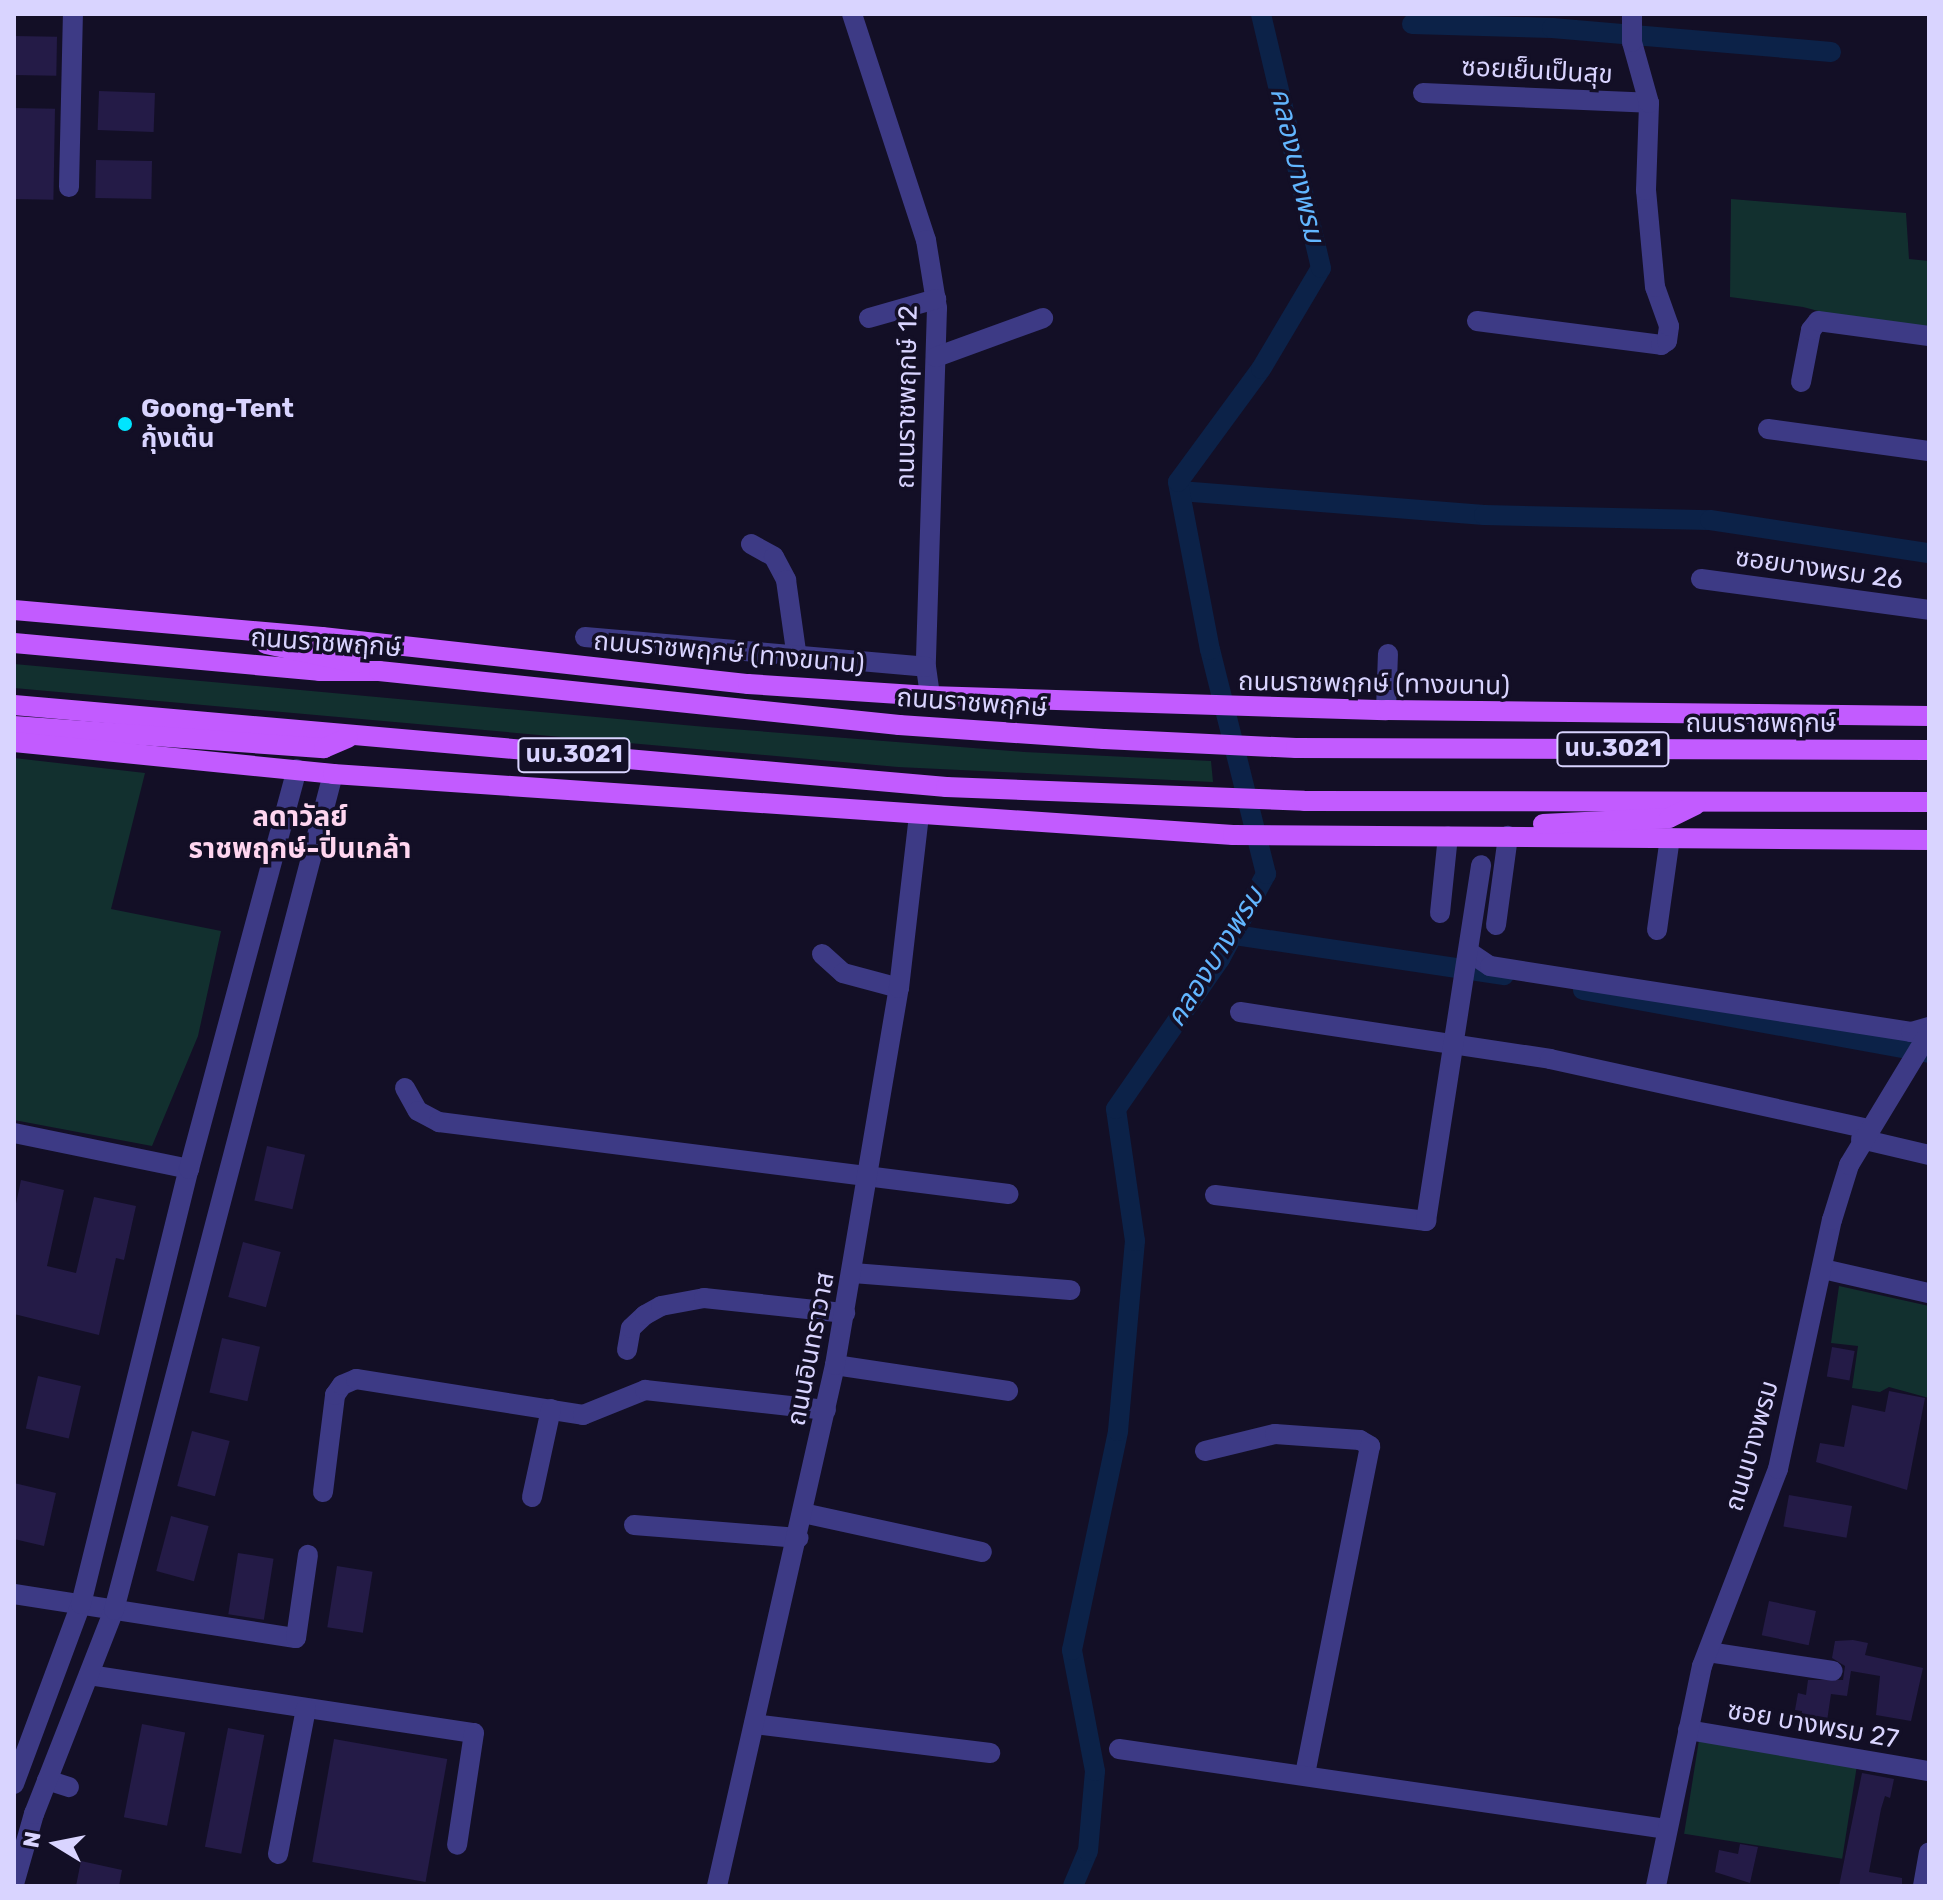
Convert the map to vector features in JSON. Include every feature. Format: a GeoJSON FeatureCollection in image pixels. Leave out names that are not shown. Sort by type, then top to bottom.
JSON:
{"type":"FeatureCollection","features":[{"type":"Feature","properties":{"kind":"main road","name":"ถนนราชพฤกษ์ (ทางขนาน)"},"geometry":{"type":"LineString","coordinates":[[14,610],[748,684],[930,696],[1181,706],[1538,712]]}},
{"type":"Feature","properties":{"kind":"main road"},"geometry":{"type":"LineString","coordinates":[[141,622],[311,652],[379,671]]}},
{"type":"Feature","properties":{"kind":"main road","name":"ถนนราชพฤกษ์"},"geometry":{"type":"LineString","coordinates":[[14,643],[319,671],[379,671],[899,725],[1193,743],[1296,748],[1929,750]]}},
{"type":"Feature","properties":{"kind":"main road","name":"นบ.3021"},"geometry":{"type":"LineString","coordinates":[[14,705],[946,787],[1304,801],[1929,802]]}},
{"type":"Feature","properties":{"kind":"main road","name":"ถนนราชพฤกษ์"},"geometry":{"type":"LineString","coordinates":[[1538,712],[1929,716]]}},
{"type":"Feature","properties":{"kind":"main road"},"geometry":{"type":"LineString","coordinates":[[14,726],[324,748],[352,736]]}},
{"type":"Feature","properties":{"kind":"main road","name":"นบ.3021"},"geometry":{"type":"LineString","coordinates":[[14,742],[333,774],[1233,835],[1929,840]]}},
{"type":"Feature","properties":{"kind":"main road"},"geometry":{"type":"LineString","coordinates":[[1448,836],[1490,827],[1669,818],[1703,802]]}},
{"type":"Feature","properties":{"kind":"street"},"geometry":{"type":"LineString","coordinates":[[69,187],[73,14]]}},
{"type":"Feature","properties":{"kind":"street","name":"ถนนราชพฤกษ์ 12"},"geometry":{"type":"LineString","coordinates":[[852,14],[926,240],[936,299],[926,667],[930,696]]}},
{"type":"Feature","properties":{"kind":"street"},"geometry":{"type":"LineString","coordinates":[[1477,321],[1661,345],[1667,341],[1669,326],[1655,287],[1646,190],[1649,103],[1632,28]]}},
{"type":"Feature","properties":{"kind":"street","name":"ซอยเย็นเป็นสุข"},"geometry":{"type":"LineString","coordinates":[[1423,93],[1649,103]]}},
{"type":"Feature","properties":{"kind":"street"},"geometry":{"type":"LineString","coordinates":[[869,318],[936,299]]}},
{"type":"Feature","properties":{"kind":"street"},"geometry":{"type":"LineString","coordinates":[[936,357],[1043,318]]}},
{"type":"Feature","properties":{"kind":"street"},"geometry":{"type":"LineString","coordinates":[[1801,382],[1811,330],[1818,321],[1929,336]]}},
{"type":"Feature","properties":{"kind":"street"},"geometry":{"type":"LineString","coordinates":[[1768,429],[1929,451]]}},
{"type":"Feature","properties":{"kind":"street"},"geometry":{"type":"LineString","coordinates":[[751,544],[774,557],[786,580],[797,658]]}},
{"type":"Feature","properties":{"kind":"street","name":"ซอยบางพรม 26"},"geometry":{"type":"LineString","coordinates":[[1701,579],[1929,610]]}},
{"type":"Feature","properties":{"kind":"street"},"geometry":{"type":"LineString","coordinates":[[585,637],[926,667]]}},
{"type":"Feature","properties":{"kind":"street"},"geometry":{"type":"LineString","coordinates":[[1386,710],[1388,654]]}},
{"type":"Feature","properties":{"kind":"street"},"geometry":{"type":"LineString","coordinates":[[15,1780],[81,1604],[189,1169],[297,769]]}},
{"type":"Feature","properties":{"kind":"street"},"geometry":{"type":"LineString","coordinates":[[14,1884],[47,1780],[114,1610],[333,774]]}},
{"type":"Feature","properties":{"kind":"street","name":"ถนนอินทราวาส"},"geometry":{"type":"LineString","coordinates":[[717,1886],[798,1538],[853,1273],[899,988],[919,816]]}},
{"type":"Feature","properties":{"kind":"street"},"geometry":{"type":"LineString","coordinates":[[1440,913],[1448,836]]}},
{"type":"Feature","properties":{"kind":"street"},"geometry":{"type":"LineString","coordinates":[[1496,925],[1514,836]]}},
{"type":"Feature","properties":{"kind":"street"},"geometry":{"type":"LineString","coordinates":[[1657,930],[1670,838]]}},
{"type":"Feature","properties":{"kind":"street"},"geometry":{"type":"LineString","coordinates":[[1215,1195],[1426,1221],[1481,865]]}},
{"type":"Feature","properties":{"kind":"street"},"geometry":{"type":"LineString","coordinates":[[822,954],[854,978],[899,988]]}},
{"type":"Feature","properties":{"kind":"street"},"geometry":{"type":"LineString","coordinates":[[1468,960],[1911,1032],[1929,1027]]}},
{"type":"Feature","properties":{"kind":"street"},"geometry":{"type":"LineString","coordinates":[[1240,1012],[1454,1043],[1865,1134],[1929,1155]]}},
{"type":"Feature","properties":{"kind":"street","name":"ถนนบางพรม"},"geometry":{"type":"LineString","coordinates":[[1656,1886],[1688,1730],[1708,1652],[1778,1469],[1832,1220],[1865,1134],[1929,1033]]}},
{"type":"Feature","properties":{"kind":"street"},"geometry":{"type":"LineString","coordinates":[[405,1088],[418,1111],[439,1122],[1008,1194]]}},
{"type":"Feature","properties":{"kind":"street"},"geometry":{"type":"LineString","coordinates":[[14,1133],[189,1169]]}},
{"type":"Feature","properties":{"kind":"street"},"geometry":{"type":"LineString","coordinates":[[1823,1269],[1929,1293]]}},
{"type":"Feature","properties":{"kind":"street"},"geometry":{"type":"LineString","coordinates":[[853,1273],[1070,1290]]}},
{"type":"Feature","properties":{"kind":"street"},"geometry":{"type":"LineString","coordinates":[[627,1350],[631,1328],[645,1315],[661,1306],[704,1298],[845,1313]]}},
{"type":"Feature","properties":{"kind":"street"},"geometry":{"type":"LineString","coordinates":[[835,1365],[1008,1391]]}},
{"type":"Feature","properties":{"kind":"street"},"geometry":{"type":"LineString","coordinates":[[323,1492],[335,1395],[342,1385],[356,1379],[583,1415],[645,1390],[826,1410]]}},
{"type":"Feature","properties":{"kind":"street"},"geometry":{"type":"LineString","coordinates":[[532,1497],[551,1409]]}},
{"type":"Feature","properties":{"kind":"street"},"geometry":{"type":"LineString","coordinates":[[1205,1451],[1275,1434],[1360,1440],[1370,1446],[1305,1775]]}},
{"type":"Feature","properties":{"kind":"street"},"geometry":{"type":"LineString","coordinates":[[803,1513],[982,1552]]}},
{"type":"Feature","properties":{"kind":"street"},"geometry":{"type":"LineString","coordinates":[[634,1525],[798,1538]]}},
{"type":"Feature","properties":{"kind":"street"},"geometry":{"type":"LineString","coordinates":[[14,1594],[296,1638],[308,1555]]}},
{"type":"Feature","properties":{"kind":"street"},"geometry":{"type":"LineString","coordinates":[[1708,1652],[1833,1671]]}},
{"type":"Feature","properties":{"kind":"street"},"geometry":{"type":"LineString","coordinates":[[89,1675],[474,1733],[457,1845]]}},
{"type":"Feature","properties":{"kind":"street"},"geometry":{"type":"LineString","coordinates":[[278,1854],[306,1709]]}},
{"type":"Feature","properties":{"kind":"street"},"geometry":{"type":"LineString","coordinates":[[754,1724],[990,1753]]}},
{"type":"Feature","properties":{"kind":"street","name":"ซอย บางพรม 27"},"geometry":{"type":"LineString","coordinates":[[1688,1730],[1929,1771]]}},
{"type":"Feature","properties":{"kind":"street"},"geometry":{"type":"LineString","coordinates":[[1119,1749],[1667,1829]]}},
{"type":"Feature","properties":{"kind":"street"},"geometry":{"type":"LineString","coordinates":[[47,1780],[69,1787]]}},
{"type":"Feature","properties":{"kind":"street"},"geometry":{"type":"LineString","coordinates":[[1923,1886],[1929,1853]]}},
{"type":"Feature","properties":{"kind":"green space"},"geometry":{"type":"Polygon","coordinates":[[[1731,199],[1906,213],[1909,259],[1929,261],[1929,330],[1887,329],[1803,307],[1730,297],[1731,199]]]}},
{"type":"Feature","properties":{"kind":"green space"},"geometry":{"type":"Polygon","coordinates":[[[14,664],[706,727],[1024,752],[1211,761],[1213,782],[898,767],[14,688],[14,664]]]}},
{"type":"Feature","properties":{"kind":"green space"},"geometry":{"type":"Polygon","coordinates":[[[14,758],[145,773],[111,909],[221,931],[198,1036],[152,1146],[14,1120],[14,758]]]}},
{"type":"Feature","properties":{"kind":"green space"},"geometry":{"type":"Polygon","coordinates":[[[1839,1286],[1929,1306],[1929,1398],[1889,1387],[1880,1392],[1852,1388],[1858,1346],[1831,1343],[1839,1286]]]}},
{"type":"Feature","properties":{"kind":"green space"},"geometry":{"type":"Polygon","coordinates":[[[1699,1740],[1857,1765],[1842,1859],[1684,1834],[1699,1740]]]}},
{"type":"Feature","properties":{"kind":"building"},"geometry":{"type":"Polygon","coordinates":[[[14,36],[57,37],[56,76],[14,75],[14,36]]]}},
{"type":"Feature","properties":{"kind":"building"},"geometry":{"type":"Polygon","coordinates":[[[99,91],[155,93],[154,132],[98,130],[99,91]]]}},
{"type":"Feature","properties":{"kind":"building"},"geometry":{"type":"Polygon","coordinates":[[[14,108],[55,109],[53,200],[14,199],[14,108]]]}},
{"type":"Feature","properties":{"kind":"building"},"geometry":{"type":"Polygon","coordinates":[[[96,160],[152,161],[151,199],[95,198],[96,160]]]}},
{"type":"Feature","properties":{"kind":"building"},"geometry":{"type":"Polygon","coordinates":[[[267,1146],[305,1155],[292,1209],[254,1201],[267,1146]]]}},
{"type":"Feature","properties":{"kind":"building"},"geometry":{"type":"Polygon","coordinates":[[[21,1180],[64,1190],[47,1266],[76,1273],[94,1197],[136,1206],[124,1260],[116,1258],[99,1335],[14,1314],[14,1213],[21,1180]]]}},
{"type":"Feature","properties":{"kind":"building"},"geometry":{"type":"Polygon","coordinates":[[[243,1242],[281,1252],[266,1307],[228,1297],[243,1242]]]}},
{"type":"Feature","properties":{"kind":"building"},"geometry":{"type":"Polygon","coordinates":[[[222,1338],[260,1347],[247,1401],[209,1393],[222,1338]]]}},
{"type":"Feature","properties":{"kind":"building"},"geometry":{"type":"Polygon","coordinates":[[[1832,1347],[1855,1351],[1849,1381],[1827,1377],[1832,1347]]]}},
{"type":"Feature","properties":{"kind":"building"},"geometry":{"type":"Polygon","coordinates":[[[38,1376],[81,1386],[69,1439],[26,1429],[38,1376]]]}},
{"type":"Feature","properties":{"kind":"building"},"geometry":{"type":"Polygon","coordinates":[[[1889,1391],[1925,1398],[1907,1490],[1816,1462],[1820,1443],[1844,1447],[1852,1405],[1885,1412],[1889,1391]]]}},
{"type":"Feature","properties":{"kind":"building"},"geometry":{"type":"Polygon","coordinates":[[[192,1431],[230,1441],[215,1496],[177,1486],[192,1431]]]}},
{"type":"Feature","properties":{"kind":"building"},"geometry":{"type":"Polygon","coordinates":[[[14,1483],[56,1493],[44,1546],[14,1539],[14,1483]]]}},
{"type":"Feature","properties":{"kind":"building"},"geometry":{"type":"Polygon","coordinates":[[[1789,1495],[1852,1506],[1846,1538],[1783,1527],[1789,1495]]]}},
{"type":"Feature","properties":{"kind":"building"},"geometry":{"type":"Polygon","coordinates":[[[171,1516],[209,1526],[194,1581],[156,1571],[171,1516]]]}},
{"type":"Feature","properties":{"kind":"building"},"geometry":{"type":"Polygon","coordinates":[[[238,1553],[274,1559],[264,1620],[228,1614],[238,1553]]]}},
{"type":"Feature","properties":{"kind":"building"},"geometry":{"type":"Polygon","coordinates":[[[337,1566],[373,1572],[363,1633],[327,1627],[337,1566]]]}},
{"type":"Feature","properties":{"kind":"building"},"geometry":{"type":"Polygon","coordinates":[[[1769,1601],[1816,1611],[1809,1645],[1762,1635],[1769,1601]]]}},
{"type":"Feature","properties":{"kind":"building"},"geometry":{"type":"Polygon","coordinates":[[[1835,1641],[1868,1643],[1865,1655],[1923,1668],[1911,1721],[1876,1715],[1880,1676],[1851,1671],[1847,1696],[1831,1694],[1827,1721],[1801,1718],[1802,1711],[1795,1710],[1798,1693],[1806,1695],[1808,1680],[1843,1680],[1845,1666],[1832,1658],[1835,1641]]]}},
{"type":"Feature","properties":{"kind":"building"},"geometry":{"type":"Polygon","coordinates":[[[142,1724],[185,1732],[167,1826],[124,1817],[142,1724]]]}},
{"type":"Feature","properties":{"kind":"building"},"geometry":{"type":"Polygon","coordinates":[[[228,1728],[264,1735],[241,1854],[205,1847],[228,1728]]]}},
{"type":"Feature","properties":{"kind":"building"},"geometry":{"type":"Polygon","coordinates":[[[334,1739],[447,1759],[426,1882],[312,1862],[334,1739]]]}},
{"type":"Feature","properties":{"kind":"building"},"geometry":{"type":"Polygon","coordinates":[[[1862,1773],[1894,1779],[1890,1798],[1885,1796],[1881,1809],[1869,1872],[1902,1878],[1902,1886],[1839,1886],[1862,1773]]]}},
{"type":"Feature","properties":{"kind":"building"},"geometry":{"type":"Polygon","coordinates":[[[1740,1844],[1758,1847],[1750,1883],[1715,1872],[1719,1850],[1738,1854],[1740,1844]]]}},
{"type":"Feature","properties":{"kind":"building"},"geometry":{"type":"Polygon","coordinates":[[[81,1861],[122,1870],[119,1886],[76,1886],[81,1861]]]}},
{"type":"Feature","properties":{"kind":"waterway","name":"คลองบางพรม"},"geometry":{"type":"LineString","coordinates":[[1073,1886],[1088,1851],[1095,1771],[1072,1650],[1118,1431],[1135,1241],[1116,1109],[1220,959],[1266,874],[1210,650],[1178,482],[1261,369],[1321,268],[1261,14]]}},
{"type":"Feature","properties":{"kind":"waterway"},"geometry":{"type":"LineString","coordinates":[[1412,24],[1552,28],[1831,52]]}},
{"type":"Feature","properties":{"kind":"waterway"},"geometry":{"type":"LineString","coordinates":[[1180,491],[1484,515],[1710,520],[1929,553]]}},
{"type":"Feature","properties":{"kind":"waterway"},"geometry":{"type":"LineString","coordinates":[[1235,935],[1504,975]]}},
{"type":"Feature","properties":{"kind":"waterway"},"geometry":{"type":"LineString","coordinates":[[1583,990],[1929,1053]]}},
{"type":"Feature","properties":{"kind":"place","name":"Goong-Tent กุ้งเต้น"},"geometry":{"type":"Point","coordinates":[125,424]}},
{"type":"Feature","properties":{"kind":"district","name":"ลดาวัลย์ ราชพฤกษ์-ปิ่นเกล้า"},"geometry":{"type":"Point","coordinates":[300,833]}}]}
